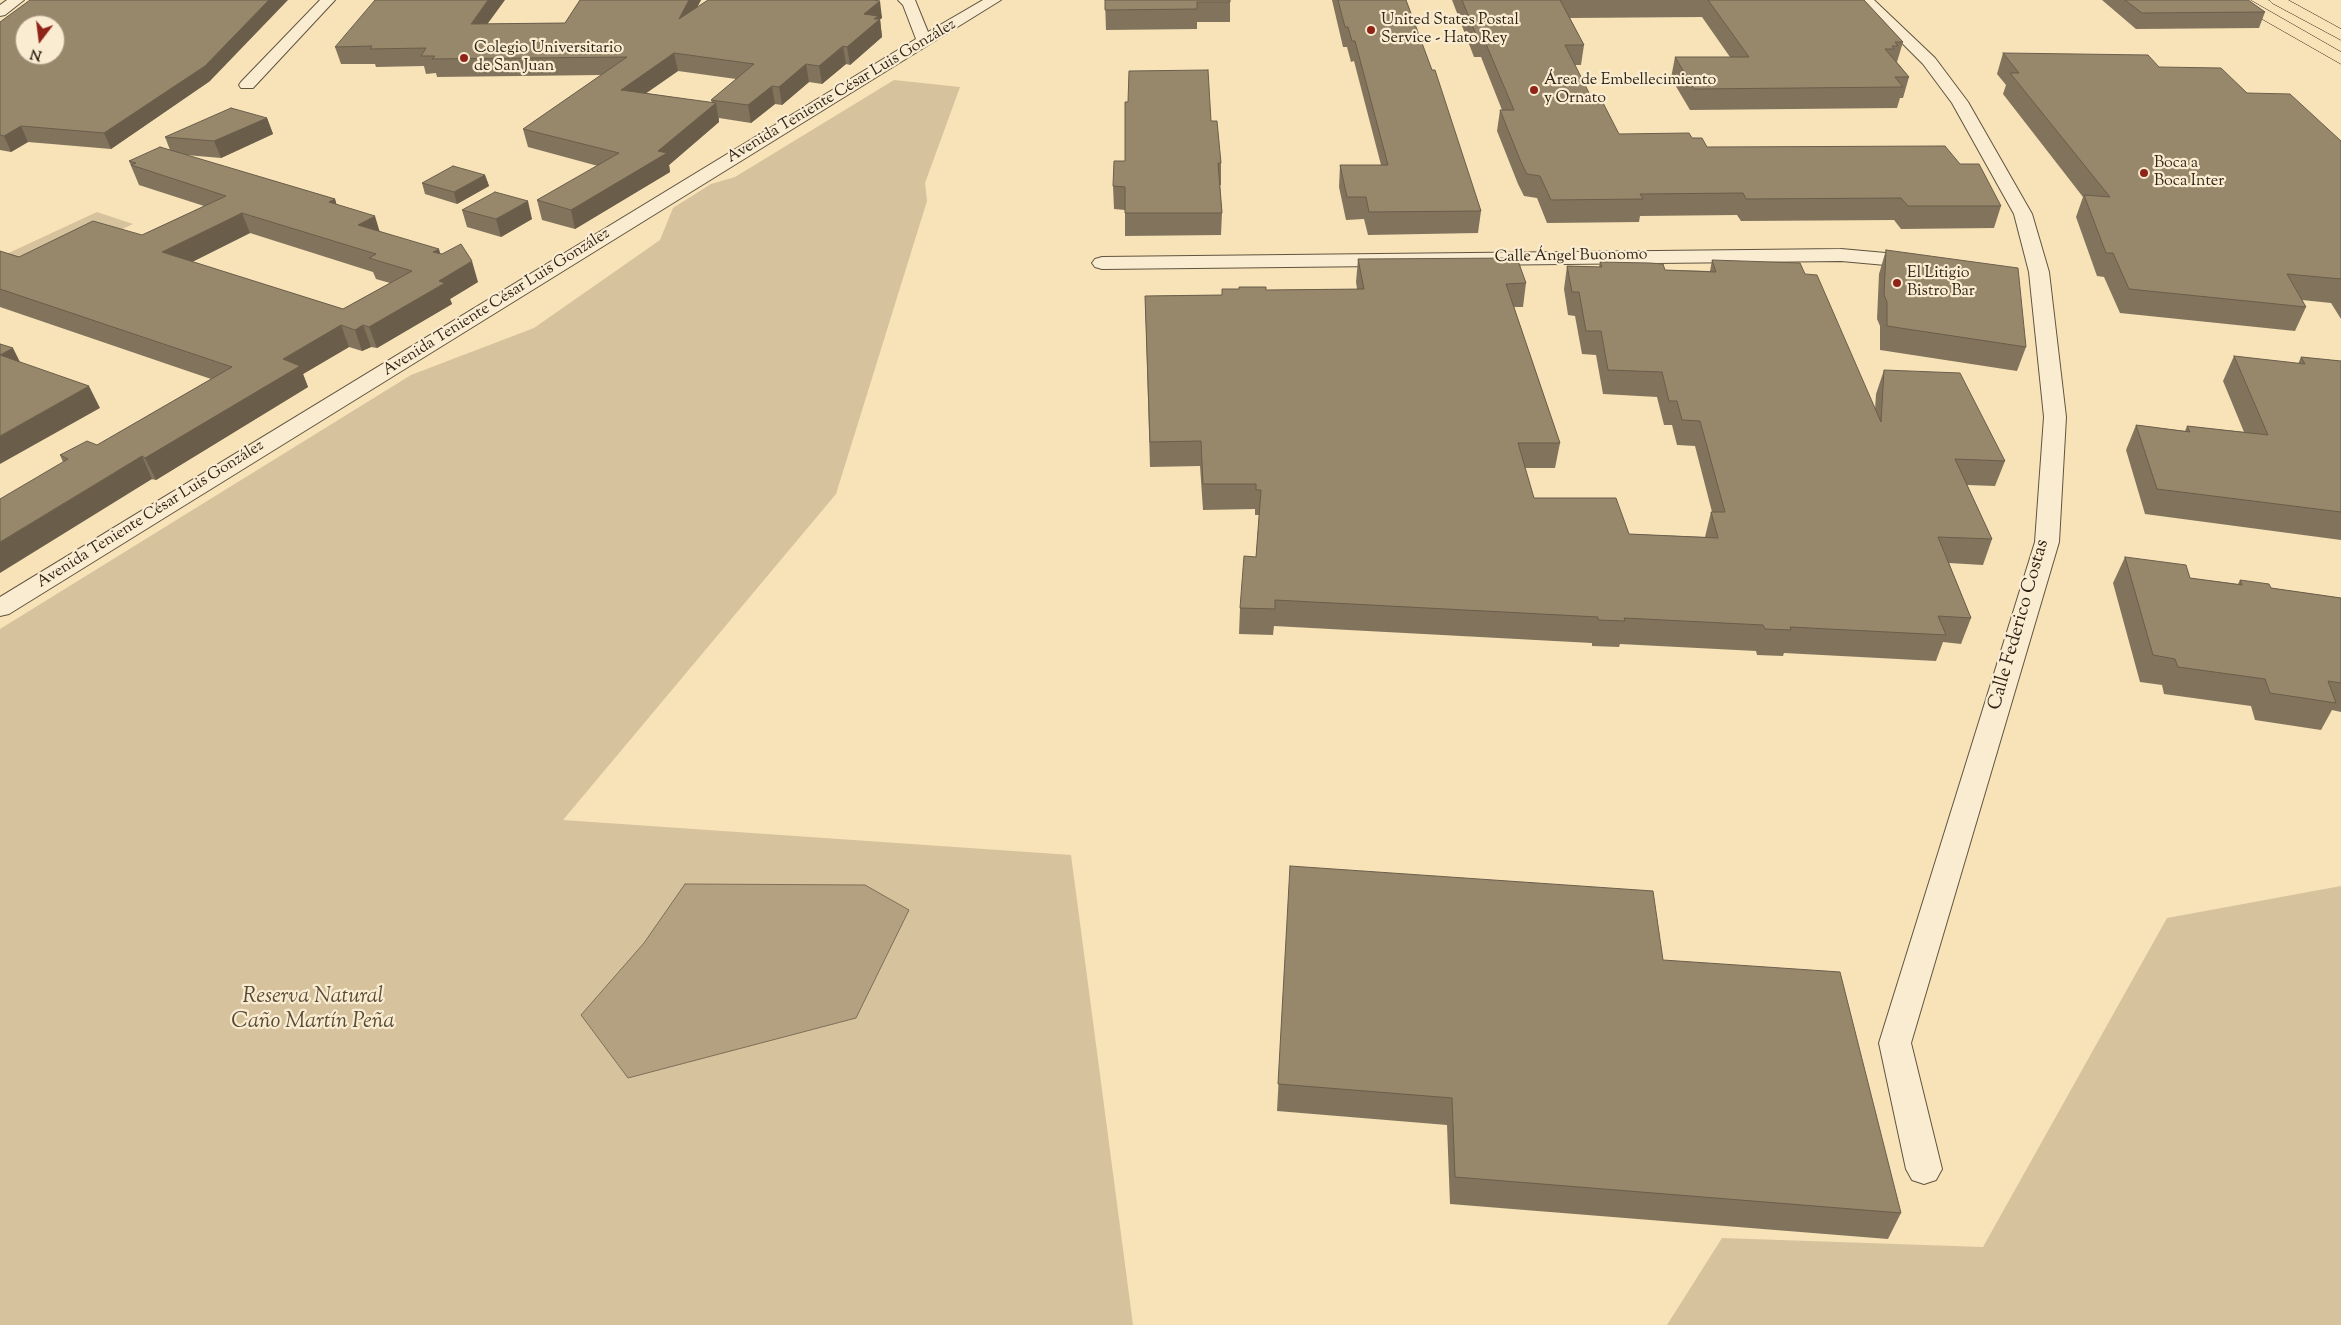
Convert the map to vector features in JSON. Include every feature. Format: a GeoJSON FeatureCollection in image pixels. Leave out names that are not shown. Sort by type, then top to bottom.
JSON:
{"type":"FeatureCollection","features":[{"type":"Feature","properties":{"kind":"highway"},"geometry":{"type":"LineString","coordinates":[[2239,0],[2341,59]]}},
{"type":"Feature","properties":{"kind":"highway"},"geometry":{"type":"LineString","coordinates":[[2264,0],[2341,48]]}},
{"type":"Feature","properties":{"kind":"highway"},"geometry":{"type":"LineString","coordinates":[[2277,0],[2341,35]]}},
{"type":"Feature","properties":{"kind":"highway"},"geometry":{"type":"LineString","coordinates":[[2282,26],[2341,67]]}},
{"type":"Feature","properties":{"kind":"street"},"geometry":{"type":"LineString","coordinates":[[0,12],[17,0]]}},
{"type":"Feature","properties":{"kind":"street"},"geometry":{"type":"LineString","coordinates":[[247,85],[328,0]]}},
{"type":"Feature","properties":{"kind":"street"},"geometry":{"type":"LineString","coordinates":[[905,0],[910,3],[924,41]]}},
{"type":"Feature","properties":{"kind":"street","name":"Avenida Teniente César Luis González"},"geometry":{"type":"LineString","coordinates":[[0,608],[924,41],[994,0]]}},
{"type":"Feature","properties":{"kind":"street","name":"Calle Federico Costas"},"geometry":{"type":"LineString","coordinates":[[1866,0],[1929,61],[1960,102],[2023,214],[2029,271],[2054,417],[2046,542],[1895,1043],[1924,1169]]}},
{"type":"Feature","properties":{"kind":"street","name":"Calle Ángel Buonomo"},"geometry":{"type":"LineString","coordinates":[[1102,263],[1841,255],[1933,263]]}},
{"type":"Feature","properties":{"kind":"green space","name":"Reserva Natural Caño Martín Peña"},"geometry":{"type":"Polygon","coordinates":[[[894,80],[960,87],[925,183],[927,201],[836,494],[563,820],[1071,855],[1133,1325],[0,1325],[0,629],[411,375],[534,328],[660,240],[673,208],[711,184],[735,177],[894,80]]]}},
{"type":"Feature","properties":{"kind":"green space"},"geometry":{"type":"Polygon","coordinates":[[[97,212],[133,224],[36,270],[0,257],[97,212]]]}},
{"type":"Feature","properties":{"kind":"green space"},"geometry":{"type":"Polygon","coordinates":[[[2341,886],[2341,1325],[1667,1325],[1722,1238],[1983,1247],[2167,918],[2341,886]]]}},
{"type":"Feature","properties":{"kind":"shaded area"},"geometry":{"type":"Polygon","coordinates":[[[685,884],[865,885],[909,910],[856,1018],[628,1078],[581,1015],[644,943],[685,884]]]}},
{"type":"Feature","properties":{"kind":"building"},"geometry":{"type":"Polygon","coordinates":[[[30,0],[269,0],[205,66],[104,133],[21,126],[4,136],[0,135],[0,22],[30,0]]]}},
{"type":"Feature","properties":{"kind":"building"},"geometry":{"type":"Polygon","coordinates":[[[375,0],[488,0],[471,24],[565,23],[580,0],[689,0],[679,19],[708,0],[874,0],[880,1],[864,14],[878,16],[874,19],[880,19],[847,47],[843,46],[819,66],[806,64],[779,87],[772,86],[748,105],[711,100],[754,64],[674,53],[621,90],[716,103],[658,151],[667,153],[571,210],[537,200],[619,153],[523,129],[627,57],[432,59],[435,56],[421,56],[426,48],[370,49],[372,46],[335,47],[375,0]]]}},
{"type":"Feature","properties":{"kind":"building"},"geometry":{"type":"Polygon","coordinates":[[[1105,0],[1230,0],[1230,2],[1197,2],[1197,9],[1105,10],[1105,0]]]}},
{"type":"Feature","properties":{"kind":"building"},"geometry":{"type":"Polygon","coordinates":[[[1338,0],[1406,0],[1432,70],[1435,70],[1481,211],[1369,212],[1366,197],[1347,197],[1340,165],[1388,165],[1355,41],[1352,41],[1348,27],[1345,27],[1338,0]]]}},
{"type":"Feature","properties":{"kind":"building"},"geometry":{"type":"Polygon","coordinates":[[[1462,0],[1560,0],[1584,45],[1565,45],[1590,95],[1599,95],[1619,134],[1689,133],[1692,138],[1702,138],[1707,147],[1945,146],[1960,164],[1979,164],[2001,206],[1908,206],[1901,198],[1746,199],[1743,193],[1640,194],[1643,199],[1551,200],[1540,176],[1527,174],[1521,162],[1500,110],[1514,110],[1483,37],[1477,37],[1462,0]]]}},
{"type":"Feature","properties":{"kind":"building"},"geometry":{"type":"Polygon","coordinates":[[[1708,0],[1864,0],[1903,42],[1895,42],[1898,46],[1892,46],[1894,49],[1885,49],[1909,77],[1895,77],[1903,87],[1694,89],[1675,57],[1749,57],[1708,0]]]}},
{"type":"Feature","properties":{"kind":"building"},"geometry":{"type":"Polygon","coordinates":[[[2125,0],[2248,0],[2265,12],[2142,13],[2125,0]]]}},
{"type":"Feature","properties":{"kind":"building"},"geometry":{"type":"Polygon","coordinates":[[[2003,53],[2148,55],[2159,67],[2221,68],[2247,93],[2290,94],[2341,141],[2341,279],[2287,274],[2306,307],[2129,289],[2113,253],[2106,253],[2084,195],[2110,197],[2010,73],[2019,73],[2003,53]]]}},
{"type":"Feature","properties":{"kind":"building"},"geometry":{"type":"Polygon","coordinates":[[[1208,70],[1211,121],[1217,121],[1221,163],[1218,163],[1222,213],[1125,213],[1125,187],[1113,186],[1114,161],[1125,161],[1125,102],[1128,102],[1129,71],[1208,70]]]}},
{"type":"Feature","properties":{"kind":"building"},"geometry":{"type":"Polygon","coordinates":[[[231,108],[267,118],[214,141],[165,137],[231,108]]]}},
{"type":"Feature","properties":{"kind":"building"},"geometry":{"type":"Polygon","coordinates":[[[160,147],[335,199],[329,202],[375,216],[358,225],[439,249],[433,252],[442,254],[461,244],[472,261],[439,281],[445,283],[369,327],[363,325],[355,330],[341,325],[283,359],[300,366],[145,458],[142,456],[0,542],[0,499],[68,459],[60,455],[87,441],[97,445],[232,367],[0,289],[0,251],[19,257],[93,221],[142,235],[226,196],[131,165],[136,163],[129,161],[160,147]],[[242,213],[162,252],[343,309],[412,271],[369,258],[376,254],[242,213]]]}},
{"type":"Feature","properties":{"kind":"building"},"geometry":{"type":"Polygon","coordinates":[[[453,166],[485,175],[454,192],[422,183],[453,166]]]}},
{"type":"Feature","properties":{"kind":"building"},"geometry":{"type":"Polygon","coordinates":[[[495,192],[528,201],[496,219],[462,210],[495,192]]]}},
{"type":"Feature","properties":{"kind":"building"},"geometry":{"type":"Polygon","coordinates":[[[1886,250],[2018,268],[2026,347],[1887,326],[1887,302],[1884,295],[1886,250]]]}},
{"type":"Feature","properties":{"kind":"building"},"geometry":{"type":"Polygon","coordinates":[[[1517,258],[1526,283],[1506,284],[1560,443],[1518,443],[1534,498],[1616,498],[1629,534],[1718,538],[1711,512],[1725,512],[1700,421],[1682,420],[1677,401],[1669,401],[1662,372],[1608,370],[1601,331],[1586,331],[1579,292],[1572,292],[1567,266],[1602,267],[1600,262],[1650,263],[1663,264],[1665,270],[1716,272],[1712,260],[1800,263],[1805,274],[1817,275],[1881,422],[1884,370],[1960,373],[2005,461],[1955,459],[1992,539],[1938,537],[1971,618],[1938,616],[1946,635],[1790,627],[1791,630],[1765,629],[1763,625],[1624,618],[1625,621],[1598,620],[1598,617],[1275,600],[1275,609],[1240,608],[1244,556],[1256,557],[1261,490],[1256,490],[1256,484],[1203,484],[1201,441],[1150,442],[1145,296],[1222,295],[1222,289],[1239,289],[1239,287],[1266,287],[1266,290],[1364,289],[1358,259],[1517,258]]]}},
{"type":"Feature","properties":{"kind":"building"},"geometry":{"type":"Polygon","coordinates":[[[0,344],[13,348],[0,355],[0,344]]]}},
{"type":"Feature","properties":{"kind":"building"},"geometry":{"type":"Polygon","coordinates":[[[0,355],[89,386],[0,436],[0,355]]]}},
{"type":"Feature","properties":{"kind":"building"},"geometry":{"type":"Polygon","coordinates":[[[2234,356],[2305,364],[2301,357],[2341,361],[2341,512],[2157,489],[2136,425],[2190,432],[2187,426],[2268,435],[2234,356]]]}},
{"type":"Feature","properties":{"kind":"building"},"geometry":{"type":"Polygon","coordinates":[[[2125,557],[2186,565],[2190,578],[2242,585],[2240,580],[2269,584],[2271,588],[2341,598],[2341,683],[2328,681],[2336,703],[2270,693],[2265,679],[2178,667],[2175,659],[2153,655],[2125,557]]]}},
{"type":"Feature","properties":{"kind":"building"},"geometry":{"type":"Polygon","coordinates":[[[1290,866],[1653,891],[1663,960],[1840,972],[1901,1213],[1455,1177],[1452,1098],[1278,1084],[1290,866]]]}},
{"type":"Feature","properties":{"kind":"place","name":"United States Postal Service - Hato Rey"},"geometry":{"type":"Point","coordinates":[1371,30]}},
{"type":"Feature","properties":{"kind":"place","name":"Colegio Universitario de San Juan"},"geometry":{"type":"Point","coordinates":[464,58]}},
{"type":"Feature","properties":{"kind":"place","name":"Área de Embellecimiento y Ornato"},"geometry":{"type":"Point","coordinates":[1534,90]}},
{"type":"Feature","properties":{"kind":"place","name":"Boca a Boca Inter"},"geometry":{"type":"Point","coordinates":[2144,173]}},
{"type":"Feature","properties":{"kind":"place","name":"El Litigio Bistro Bar"},"geometry":{"type":"Point","coordinates":[1897,283]}}]}
